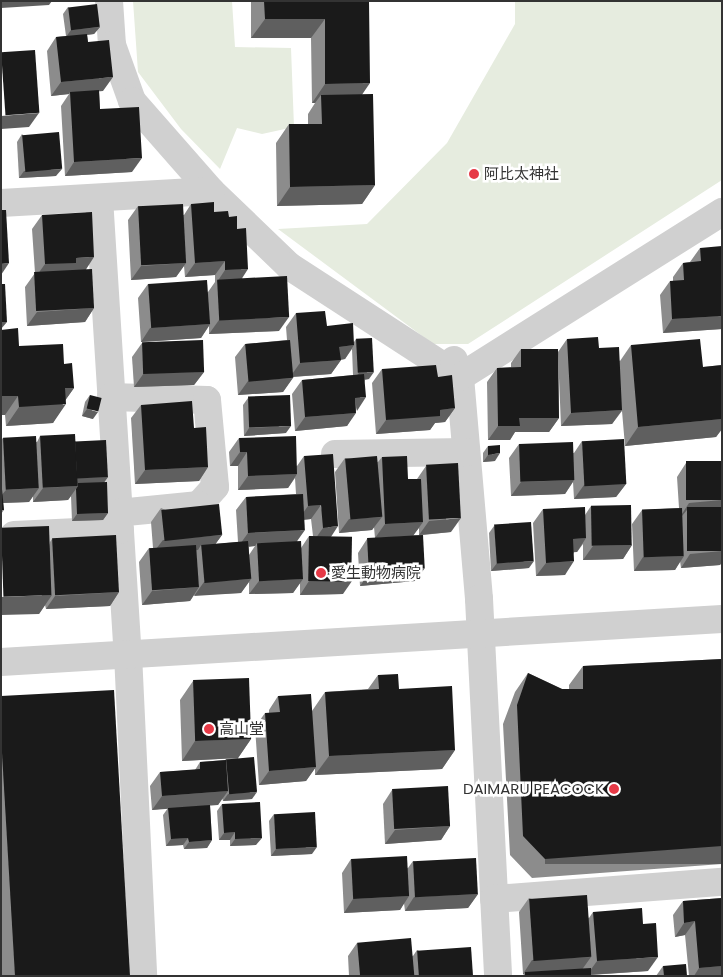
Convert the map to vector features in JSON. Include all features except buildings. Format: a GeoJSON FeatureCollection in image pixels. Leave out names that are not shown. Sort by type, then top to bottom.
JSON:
{"type":"FeatureCollection","features":[{"type":"Feature","properties":{"kind":"street"},"geometry":{"type":"LineString","coordinates":[[109,1],[112,45],[132,100],[211,191],[289,266],[460,377]]}},
{"type":"Feature","properties":{"kind":"street"},"geometry":{"type":"LineString","coordinates":[[1,203],[211,191]]}},
{"type":"Feature","properties":{"kind":"street"},"geometry":{"type":"LineString","coordinates":[[99,198],[128,654],[143,976]]}},
{"type":"Feature","properties":{"kind":"street"},"geometry":{"type":"LineString","coordinates":[[460,377],[722,212]]}},
{"type":"Feature","properties":{"kind":"street"},"geometry":{"type":"LineString","coordinates":[[451,351],[460,377],[481,633],[498,976]]}},
{"type":"Feature","properties":{"kind":"street"},"geometry":{"type":"LineString","coordinates":[[5,535],[119,521],[199,506],[215,487],[207,400],[111,397]]}},
{"type":"Feature","properties":{"kind":"street"},"geometry":{"type":"LineString","coordinates":[[336,454],[466,452]]}},
{"type":"Feature","properties":{"kind":"street"},"geometry":{"type":"LineString","coordinates":[[1,662],[722,619]]}},
{"type":"Feature","properties":{"kind":"street"},"geometry":{"type":"LineString","coordinates":[[494,899],[722,882]]}},
{"type":"Feature","properties":{"kind":"shaded area"},"geometry":{"type":"Polygon","coordinates":[[[133,1],[232,1],[235,47],[291,48],[294,127],[262,134],[237,128],[220,169],[181,129],[138,72],[133,1]]]}},
{"type":"Feature","properties":{"kind":"shaded area"},"geometry":{"type":"Polygon","coordinates":[[[515,1],[722,1],[722,180],[468,344],[433,344],[278,229],[367,224],[447,143],[515,24],[515,1]]]}},
{"type":"Feature","properties":{"kind":"place","name":"阿比太神社"},"geometry":{"type":"Point","coordinates":[474,174]}},
{"type":"Feature","properties":{"kind":"place","name":"愛生動物病院"},"geometry":{"type":"Point","coordinates":[321,573]}},
{"type":"Feature","properties":{"kind":"place","name":"高山堂"},"geometry":{"type":"Point","coordinates":[209,729]}},
{"type":"Feature","properties":{"kind":"place","name":"DAIMARU PEACOCK"},"geometry":{"type":"Point","coordinates":[614,789]}}]}
